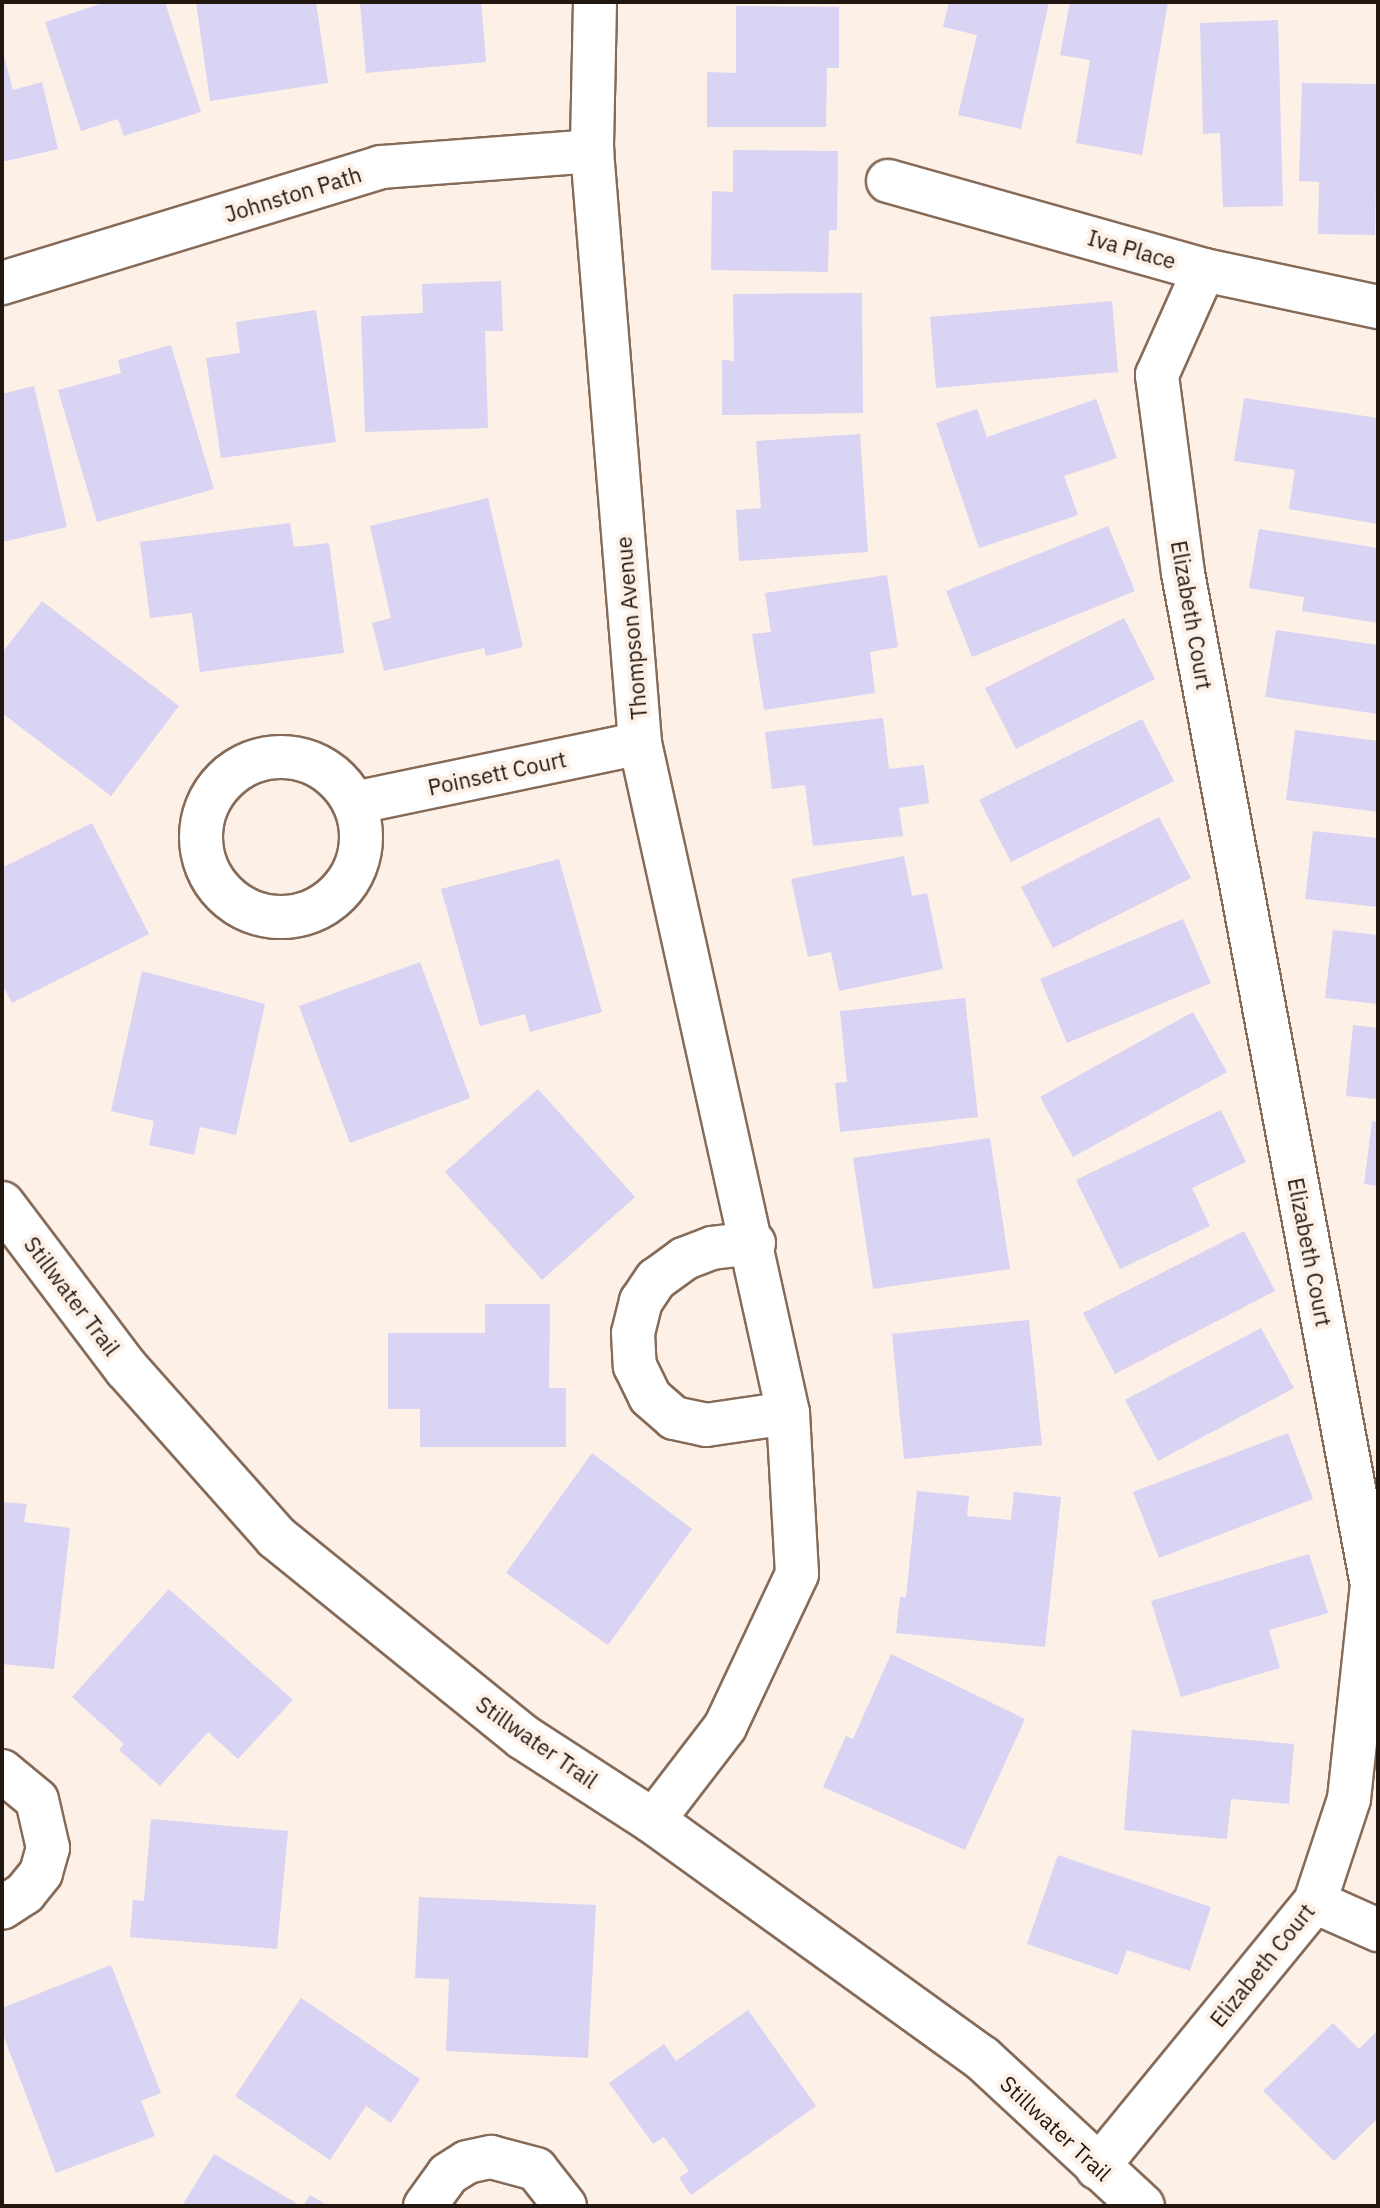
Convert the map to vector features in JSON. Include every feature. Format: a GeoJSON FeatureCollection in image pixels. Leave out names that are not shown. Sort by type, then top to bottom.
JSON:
{"type":"FeatureCollection","features":[{"type":"Feature","properties":{"kind":"street","name":"Thompson Avenue"},"geometry":{"type":"LineString","coordinates":[[595,2],[592,151],[640,743],[754,1243],[788,1413],[797,1574],[725,1727],[653,1821]]}},
{"type":"Feature","properties":{"kind":"street","name":"Johnston Path"},"geometry":{"type":"LineString","coordinates":[[2,283],[381,167],[592,151]]}},
{"type":"Feature","properties":{"kind":"street","name":"Iva Place"},"geometry":{"type":"LineString","coordinates":[[888,181],[1204,270],[1378,307]]}},
{"type":"Feature","properties":{"kind":"street","name":"Elizabeth Court"},"geometry":{"type":"LineString","coordinates":[[1097,2168],[1315,1902],[1349,1799],[1372,1585],[1183,573],[1157,375],[1204,270]]}},
{"type":"Feature","properties":{"kind":"street","name":"Poinsett Court"},"geometry":{"type":"LineString","coordinates":[[354,803],[640,743]]}},
{"type":"Feature","properties":{"kind":"street","name":"Stillwater Trail"},"geometry":{"type":"LineString","coordinates":[[2,1204],[127,1369],[276,1537],[523,1737],[653,1821],[982,2058],[1097,2168],[1142,2206]]}},
{"type":"Feature","properties":{"kind":"street"},"geometry":{"type":"LineString","coordinates":[[754,1243],[712,1248],[684,1259],[656,1279],[638,1312],[633,1333],[635,1366],[650,1397],[674,1418],[706,1425],[788,1413]]}},
{"type":"Feature","properties":{"kind":"street"},"geometry":{"type":"LineString","coordinates":[[2,1771],[37,1800],[48,1848],[41,1873],[25,1893],[2,1908]]}},
{"type":"Feature","properties":{"kind":"street"},"geometry":{"type":"LineString","coordinates":[[1315,1902],[1378,1930]]}},
{"type":"Feature","properties":{"kind":"street"},"geometry":{"type":"LineString","coordinates":[[425,2206],[448,2174],[467,2162],[491,2157],[536,2169],[565,2206]]}},
{"type":"Feature","properties":{"kind":"building"},"geometry":{"type":"Polygon","coordinates":[[[106,2],[165,2],[201,112],[124,136],[118,119],[81,131],[45,22],[106,2]]]}},
{"type":"Feature","properties":{"kind":"building"},"geometry":{"type":"Polygon","coordinates":[[[196,2],[316,2],[328,83],[210,101],[196,2]]]}},
{"type":"Feature","properties":{"kind":"building"},"geometry":{"type":"Polygon","coordinates":[[[360,2],[481,2],[486,62],[366,73],[360,2]]]}},
{"type":"Feature","properties":{"kind":"building"},"geometry":{"type":"Polygon","coordinates":[[[949,2],[1049,2],[1021,129],[958,115],[977,35],[943,27],[949,2]]]}},
{"type":"Feature","properties":{"kind":"building"},"geometry":{"type":"Polygon","coordinates":[[[1070,2],[1168,2],[1142,155],[1076,143],[1090,60],[1060,55],[1070,2]]]}},
{"type":"Feature","properties":{"kind":"building"},"geometry":{"type":"Polygon","coordinates":[[[736,6],[839,7],[839,68],[827,68],[826,127],[707,127],[707,72],[736,73],[736,6]]]}},
{"type":"Feature","properties":{"kind":"building"},"geometry":{"type":"Polygon","coordinates":[[[1278,20],[1283,206],[1223,207],[1220,133],[1203,134],[1200,23],[1278,20]]]}},
{"type":"Feature","properties":{"kind":"building"},"geometry":{"type":"Polygon","coordinates":[[[2,49],[13,90],[42,82],[58,149],[2,162],[2,49]]]}},
{"type":"Feature","properties":{"kind":"building"},"geometry":{"type":"Polygon","coordinates":[[[1302,83],[1378,84],[1375,235],[1318,234],[1319,182],[1299,181],[1302,83]]]}},
{"type":"Feature","properties":{"kind":"building"},"geometry":{"type":"Polygon","coordinates":[[[733,150],[838,151],[837,230],[829,230],[828,272],[711,270],[712,191],[733,192],[733,150]]]}},
{"type":"Feature","properties":{"kind":"building"},"geometry":{"type":"Polygon","coordinates":[[[501,281],[503,331],[485,331],[488,428],[365,432],[361,316],[423,313],[422,284],[501,281]]]}},
{"type":"Feature","properties":{"kind":"building"},"geometry":{"type":"Polygon","coordinates":[[[862,293],[863,413],[722,415],[722,360],[734,361],[733,294],[862,293]]]}},
{"type":"Feature","properties":{"kind":"building"},"geometry":{"type":"Polygon","coordinates":[[[1112,301],[1118,372],[936,388],[930,317],[1112,301]]]}},
{"type":"Feature","properties":{"kind":"building"},"geometry":{"type":"Polygon","coordinates":[[[316,310],[336,442],[221,458],[206,358],[240,353],[236,322],[316,310]]]}},
{"type":"Feature","properties":{"kind":"building"},"geometry":{"type":"Polygon","coordinates":[[[171,345],[214,489],[97,522],[58,390],[121,373],[118,360],[171,345]]]}},
{"type":"Feature","properties":{"kind":"building"},"geometry":{"type":"Polygon","coordinates":[[[34,386],[67,527],[2,542],[2,394],[34,386]]]}},
{"type":"Feature","properties":{"kind":"building"},"geometry":{"type":"Polygon","coordinates":[[[1244,398],[1378,418],[1378,524],[1289,509],[1295,470],[1234,461],[1244,398]]]}},
{"type":"Feature","properties":{"kind":"building"},"geometry":{"type":"Polygon","coordinates":[[[1096,399],[1117,458],[1064,476],[1078,515],[979,548],[936,423],[977,409],[987,437],[1096,399]]]}},
{"type":"Feature","properties":{"kind":"building"},"geometry":{"type":"Polygon","coordinates":[[[860,434],[868,552],[739,561],[736,510],[761,508],[756,441],[860,434]]]}},
{"type":"Feature","properties":{"kind":"building"},"geometry":{"type":"Polygon","coordinates":[[[488,498],[523,647],[486,656],[484,648],[384,671],[372,623],[391,618],[370,526],[488,498]]]}},
{"type":"Feature","properties":{"kind":"building"},"geometry":{"type":"Polygon","coordinates":[[[290,523],[294,547],[329,543],[344,653],[200,672],[192,613],[150,618],[140,542],[290,523]]]}},
{"type":"Feature","properties":{"kind":"building"},"geometry":{"type":"Polygon","coordinates":[[[1108,526],[1135,591],[972,657],[946,591],[1108,526]]]}},
{"type":"Feature","properties":{"kind":"building"},"geometry":{"type":"Polygon","coordinates":[[[1259,529],[1378,548],[1378,623],[1302,611],[1304,597],[1249,588],[1259,529]]]}},
{"type":"Feature","properties":{"kind":"building"},"geometry":{"type":"Polygon","coordinates":[[[887,575],[898,647],[870,652],[875,693],[764,710],[752,634],[771,632],[765,593],[887,575]]]}},
{"type":"Feature","properties":{"kind":"building"},"geometry":{"type":"Polygon","coordinates":[[[42,601],[179,706],[111,796],[2,713],[2,653],[42,601]]]}},
{"type":"Feature","properties":{"kind":"building"},"geometry":{"type":"Polygon","coordinates":[[[1124,618],[1155,679],[1016,749],[985,688],[1124,618]]]}},
{"type":"Feature","properties":{"kind":"building"},"geometry":{"type":"Polygon","coordinates":[[[1276,630],[1378,645],[1378,714],[1265,697],[1276,630]]]}},
{"type":"Feature","properties":{"kind":"building"},"geometry":{"type":"Polygon","coordinates":[[[883,718],[889,769],[924,765],[929,803],[899,808],[903,836],[813,846],[805,785],[772,789],[765,732],[883,718]]]}},
{"type":"Feature","properties":{"kind":"building"},"geometry":{"type":"Polygon","coordinates":[[[1142,719],[1174,781],[1011,862],[979,800],[1142,719]]]}},
{"type":"Feature","properties":{"kind":"building"},"geometry":{"type":"Polygon","coordinates":[[[1295,730],[1378,741],[1378,812],[1286,800],[1295,730]]]}},
{"type":"Feature","properties":{"kind":"building"},"geometry":{"type":"Polygon","coordinates":[[[1159,817],[1191,878],[1053,948],[1021,887],[1159,817]]]}},
{"type":"Feature","properties":{"kind":"building"},"geometry":{"type":"Polygon","coordinates":[[[92,823],[149,934],[12,1003],[2,984],[2,868],[92,823]]]}},
{"type":"Feature","properties":{"kind":"building"},"geometry":{"type":"Polygon","coordinates":[[[1313,831],[1378,838],[1378,907],[1305,899],[1313,831]]]}},
{"type":"Feature","properties":{"kind":"building"},"geometry":{"type":"Polygon","coordinates":[[[904,856],[912,896],[927,893],[943,969],[839,991],[831,952],[808,957],[791,879],[904,856]]]}},
{"type":"Feature","properties":{"kind":"building"},"geometry":{"type":"Polygon","coordinates":[[[559,859],[602,1012],[530,1032],[525,1014],[480,1026],[441,889],[559,859]]]}},
{"type":"Feature","properties":{"kind":"building"},"geometry":{"type":"Polygon","coordinates":[[[1183,919],[1211,983],[1067,1043],[1040,979],[1183,919]]]}},
{"type":"Feature","properties":{"kind":"building"},"geometry":{"type":"Polygon","coordinates":[[[1333,930],[1378,935],[1378,1004],[1325,998],[1333,930]]]}},
{"type":"Feature","properties":{"kind":"building"},"geometry":{"type":"Polygon","coordinates":[[[420,962],[470,1098],[350,1143],[299,1006],[420,962]]]}},
{"type":"Feature","properties":{"kind":"building"},"geometry":{"type":"Polygon","coordinates":[[[142,971],[265,1004],[236,1135],[200,1127],[194,1155],[149,1145],[154,1121],[111,1111],[142,971]]]}},
{"type":"Feature","properties":{"kind":"building"},"geometry":{"type":"Polygon","coordinates":[[[965,998],[978,1117],[840,1132],[835,1083],[847,1082],[840,1011],[965,998]]]}},
{"type":"Feature","properties":{"kind":"building"},"geometry":{"type":"Polygon","coordinates":[[[1193,1012],[1227,1072],[1073,1157],[1040,1097],[1193,1012]]]}},
{"type":"Feature","properties":{"kind":"building"},"geometry":{"type":"Polygon","coordinates":[[[1353,1025],[1378,1028],[1378,1099],[1346,1096],[1353,1025]]]}},
{"type":"Feature","properties":{"kind":"building"},"geometry":{"type":"Polygon","coordinates":[[[538,1089],[635,1197],[542,1280],[445,1172],[538,1089]]]}},
{"type":"Feature","properties":{"kind":"building"},"geometry":{"type":"Polygon","coordinates":[[[1221,1110],[1246,1162],[1192,1188],[1210,1226],[1120,1269],[1076,1180],[1221,1110]]]}},
{"type":"Feature","properties":{"kind":"building"},"geometry":{"type":"Polygon","coordinates":[[[1372,1121],[1378,1122],[1378,1186],[1364,1184],[1372,1121]]]}},
{"type":"Feature","properties":{"kind":"building"},"geometry":{"type":"Polygon","coordinates":[[[990,1138],[1010,1269],[873,1289],[853,1158],[990,1138]]]}},
{"type":"Feature","properties":{"kind":"building"},"geometry":{"type":"Polygon","coordinates":[[[1244,1231],[1275,1291],[1115,1374],[1083,1313],[1244,1231]]]}},
{"type":"Feature","properties":{"kind":"building"},"geometry":{"type":"Polygon","coordinates":[[[485,1304],[550,1304],[549,1388],[566,1388],[566,1447],[420,1447],[420,1409],[388,1409],[388,1333],[485,1333],[485,1304]]]}},
{"type":"Feature","properties":{"kind":"building"},"geometry":{"type":"Polygon","coordinates":[[[1029,1320],[1042,1445],[904,1459],[892,1334],[1029,1320]]]}},
{"type":"Feature","properties":{"kind":"building"},"geometry":{"type":"Polygon","coordinates":[[[1261,1328],[1294,1388],[1158,1461],[1125,1400],[1261,1328]]]}},
{"type":"Feature","properties":{"kind":"building"},"geometry":{"type":"Polygon","coordinates":[[[1288,1433],[1313,1499],[1159,1558],[1133,1492],[1288,1433]]]}},
{"type":"Feature","properties":{"kind":"building"},"geometry":{"type":"Polygon","coordinates":[[[592,1453],[692,1529],[608,1645],[506,1573],[592,1453]]]}},
{"type":"Feature","properties":{"kind":"building"},"geometry":{"type":"Polygon","coordinates":[[[917,1491],[969,1496],[967,1516],[1011,1520],[1014,1492],[1061,1497],[1045,1647],[896,1633],[900,1597],[906,1597],[917,1491]]]}},
{"type":"Feature","properties":{"kind":"building"},"geometry":{"type":"Polygon","coordinates":[[[2,1502],[27,1504],[24,1522],[70,1528],[54,1669],[2,1664],[2,1502]]]}},
{"type":"Feature","properties":{"kind":"building"},"geometry":{"type":"Polygon","coordinates":[[[1309,1554],[1328,1613],[1269,1630],[1280,1668],[1181,1697],[1151,1601],[1309,1554]]]}},
{"type":"Feature","properties":{"kind":"building"},"geometry":{"type":"Polygon","coordinates":[[[169,1589],[293,1700],[238,1759],[208,1732],[160,1786],[119,1750],[124,1744],[72,1697],[169,1589]]]}},
{"type":"Feature","properties":{"kind":"building"},"geometry":{"type":"Polygon","coordinates":[[[891,1654],[1025,1719],[965,1850],[823,1787],[846,1736],[853,1739],[891,1654]]]}},
{"type":"Feature","properties":{"kind":"building"},"geometry":{"type":"Polygon","coordinates":[[[1132,1730],[1294,1744],[1289,1804],[1231,1799],[1227,1839],[1124,1830],[1132,1730]]]}},
{"type":"Feature","properties":{"kind":"building"},"geometry":{"type":"Polygon","coordinates":[[[151,1819],[288,1831],[277,1949],[130,1937],[133,1900],[144,1901],[151,1819]]]}},
{"type":"Feature","properties":{"kind":"building"},"geometry":{"type":"Polygon","coordinates":[[[1058,1855],[1211,1907],[1190,1971],[1127,1950],[1118,1975],[1027,1944],[1058,1855]]]}},
{"type":"Feature","properties":{"kind":"building"},"geometry":{"type":"Polygon","coordinates":[[[419,1897],[596,1905],[588,2058],[446,2051],[449,1979],[415,1978],[419,1897]]]}},
{"type":"Feature","properties":{"kind":"building"},"geometry":{"type":"Polygon","coordinates":[[[111,1965],[161,2093],[141,2101],[155,2136],[56,2173],[2,2032],[2,2008],[111,1965]]]}},
{"type":"Feature","properties":{"kind":"building"},"geometry":{"type":"Polygon","coordinates":[[[301,1998],[420,2079],[391,2123],[366,2106],[330,2160],[235,2096],[301,1998]]]}},
{"type":"Feature","properties":{"kind":"building"},"geometry":{"type":"Polygon","coordinates":[[[748,2010],[816,2106],[691,2195],[679,2178],[689,2171],[664,2137],[653,2144],[609,2083],[664,2044],[676,2061],[748,2010]]]}},
{"type":"Feature","properties":{"kind":"building"},"geometry":{"type":"Polygon","coordinates":[[[1333,2023],[1359,2049],[1378,2030],[1378,2118],[1334,2161],[1263,2091],[1333,2023]]]}},
{"type":"Feature","properties":{"kind":"building"},"geometry":{"type":"Polygon","coordinates":[[[214,2154],[301,2206],[182,2206],[214,2154]]]}},
{"type":"Feature","properties":{"kind":"building"},"geometry":{"type":"Polygon","coordinates":[[[310,2195],[329,2206],[303,2206],[310,2195]]]}}]}
